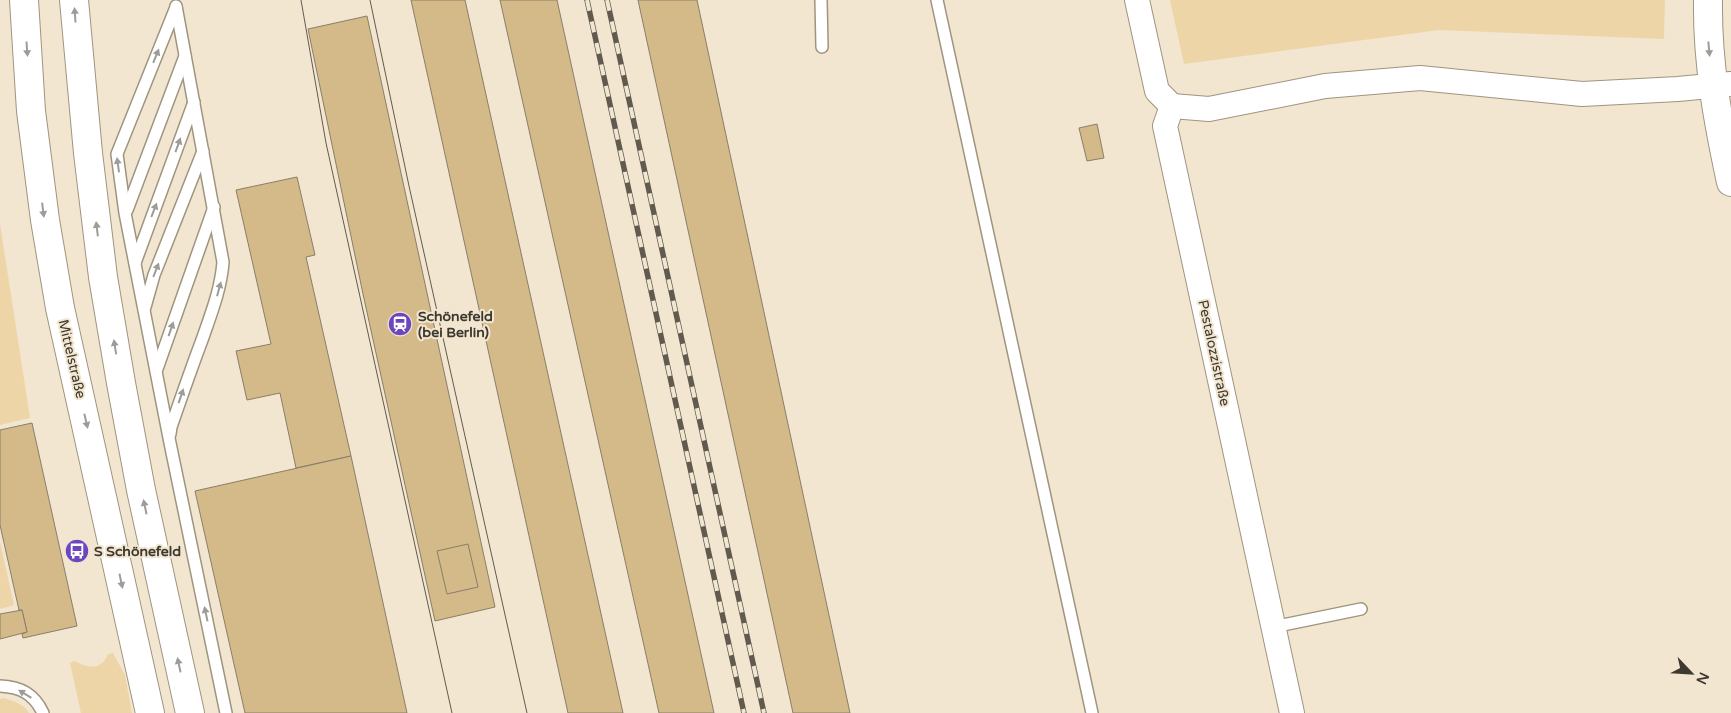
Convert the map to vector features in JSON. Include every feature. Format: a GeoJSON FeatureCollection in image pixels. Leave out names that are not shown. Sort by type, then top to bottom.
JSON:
{"type":"FeatureCollection","features":[{"type":"Feature","properties":{"kind":"main road","name":"Mittelstraße"},"geometry":{"type":"LineString","coordinates":[[24,0],[31,111],[45,220],[60,308],[150,713]]}},
{"type":"Feature","properties":{"kind":"main road"},"geometry":{"type":"LineString","coordinates":[[74,0],[86,134],[103,277],[141,490],[190,713]]}},
{"type":"Feature","properties":{"kind":"main road"},"geometry":{"type":"LineString","coordinates":[[1708,0],[1707,28],[1722,85],[1731,182]]}},
{"type":"Feature","properties":{"kind":"street"},"geometry":{"type":"LineString","coordinates":[[1137,0],[1157,91],[1172,106],[1210,109],[1325,86],[1420,78],[1582,94],[1722,85]]}},
{"type":"Feature","properties":{"kind":"street","name":"Pestalozzistraße"},"geometry":{"type":"LineString","coordinates":[[1172,106],[1164,126],[1292,713]]}},
{"type":"Feature","properties":{"kind":"lane"},"geometry":{"type":"LineString","coordinates":[[821,0],[822,47]]}},
{"type":"Feature","properties":{"kind":"lane"},"geometry":{"type":"LineString","coordinates":[[937,0],[1092,713]]}},
{"type":"Feature","properties":{"kind":"lane"},"geometry":{"type":"LineString","coordinates":[[170,443],[171,427],[214,308],[222,276],[222,253],[175,3]]}},
{"type":"Feature","properties":{"kind":"lane"},"geometry":{"type":"LineString","coordinates":[[175,3],[117,154],[125,213],[144,311],[226,713]]}},
{"type":"Feature","properties":{"kind":"lane"},"geometry":{"type":"LineString","coordinates":[[125,213],[185,54]]}},
{"type":"Feature","properties":{"kind":"lane"},"geometry":{"type":"LineString","coordinates":[[135,264],[194,101]]}},
{"type":"Feature","properties":{"kind":"lane"},"geometry":{"type":"LineString","coordinates":[[144,311],[154,275],[203,150]]}},
{"type":"Feature","properties":{"kind":"lane"},"geometry":{"type":"LineString","coordinates":[[156,371],[214,207]]}},
{"type":"Feature","properties":{"kind":"lane"},"geometry":{"type":"LineString","coordinates":[[1273,628],[1360,609]]}},
{"type":"Feature","properties":{"kind":"lane"},"geometry":{"type":"LineString","coordinates":[[0,686],[12,687],[26,693],[38,702],[43,713]]}},
{"type":"Feature","properties":{"kind":"shaded area"},"geometry":{"type":"Polygon","coordinates":[[[1170,0],[1665,0],[1664,39],[1439,30],[1184,64],[1170,0]]]}},
{"type":"Feature","properties":{"kind":"shaded area"},"geometry":{"type":"Polygon","coordinates":[[[0,224],[30,418],[0,425],[0,224]]]}},
{"type":"Feature","properties":{"kind":"shaded area"},"geometry":{"type":"Polygon","coordinates":[[[0,542],[14,605],[0,609],[0,542]]]}},
{"type":"Feature","properties":{"kind":"shaded area"},"geometry":{"type":"Polygon","coordinates":[[[113,653],[125,675],[132,713],[81,713],[70,663],[75,661],[90,667],[102,663],[108,654],[113,653]]]}},
{"type":"Feature","properties":{"kind":"shaded area"},"geometry":{"type":"Polygon","coordinates":[[[3,698],[21,705],[29,713],[0,713],[0,699],[3,698]]]}},
{"type":"Feature","properties":{"kind":"building"},"geometry":{"type":"Polygon","coordinates":[[[411,0],[465,0],[623,713],[568,713],[411,0]]]}},
{"type":"Feature","properties":{"kind":"building"},"geometry":{"type":"Polygon","coordinates":[[[500,0],[557,0],[714,713],[659,713],[500,0]]]}},
{"type":"Feature","properties":{"kind":"building"},"geometry":{"type":"Polygon","coordinates":[[[638,0],[697,0],[850,713],[793,713],[638,0]]]}},
{"type":"Feature","properties":{"kind":"building"},"geometry":{"type":"Polygon","coordinates":[[[367,16],[495,607],[435,621],[363,294],[308,29],[367,16]]]}},
{"type":"Feature","properties":{"kind":"building"},"geometry":{"type":"Polygon","coordinates":[[[1097,124],[1104,158],[1087,161],[1079,128],[1097,124]]]}},
{"type":"Feature","properties":{"kind":"building"},"geometry":{"type":"Polygon","coordinates":[[[297,177],[315,255],[306,257],[351,456],[296,468],[280,393],[247,400],[236,351],[271,344],[236,190],[297,177]]]}},
{"type":"Feature","properties":{"kind":"building"},"geometry":{"type":"Polygon","coordinates":[[[32,423],[77,626],[23,638],[22,634],[27,632],[22,610],[19,610],[0,525],[0,430],[32,423]]]}},
{"type":"Feature","properties":{"kind":"building"},"geometry":{"type":"Polygon","coordinates":[[[351,456],[407,713],[245,713],[195,491],[351,456]]]}},
{"type":"Feature","properties":{"kind":"building"},"geometry":{"type":"Polygon","coordinates":[[[468,544],[478,587],[447,594],[437,551],[468,544]]]}},
{"type":"Feature","properties":{"kind":"building"},"geometry":{"type":"Polygon","coordinates":[[[22,610],[27,632],[0,639],[0,614],[22,610]]]}},
{"type":"Feature","properties":{"kind":"tram line"},"geometry":{"type":"LineString","coordinates":[[301,0],[326,143],[452,713]]}},
{"type":"Feature","properties":{"kind":"tram line"},"geometry":{"type":"LineString","coordinates":[[370,0],[409,186],[527,713]]}},
{"type":"Feature","properties":{"kind":"railway"},"geometry":{"type":"LineString","coordinates":[[587,0],[744,713]]}},
{"type":"Feature","properties":{"kind":"railway"},"geometry":{"type":"LineString","coordinates":[[607,0],[764,713]]}},
{"type":"Feature","properties":{"kind":"place","name":"Schönefeld (bei Berlin)"},"geometry":{"type":"Point","coordinates":[400,324]}},
{"type":"Feature","properties":{"kind":"place","name":"S Schönefeld"},"geometry":{"type":"Point","coordinates":[77,551]}}]}
